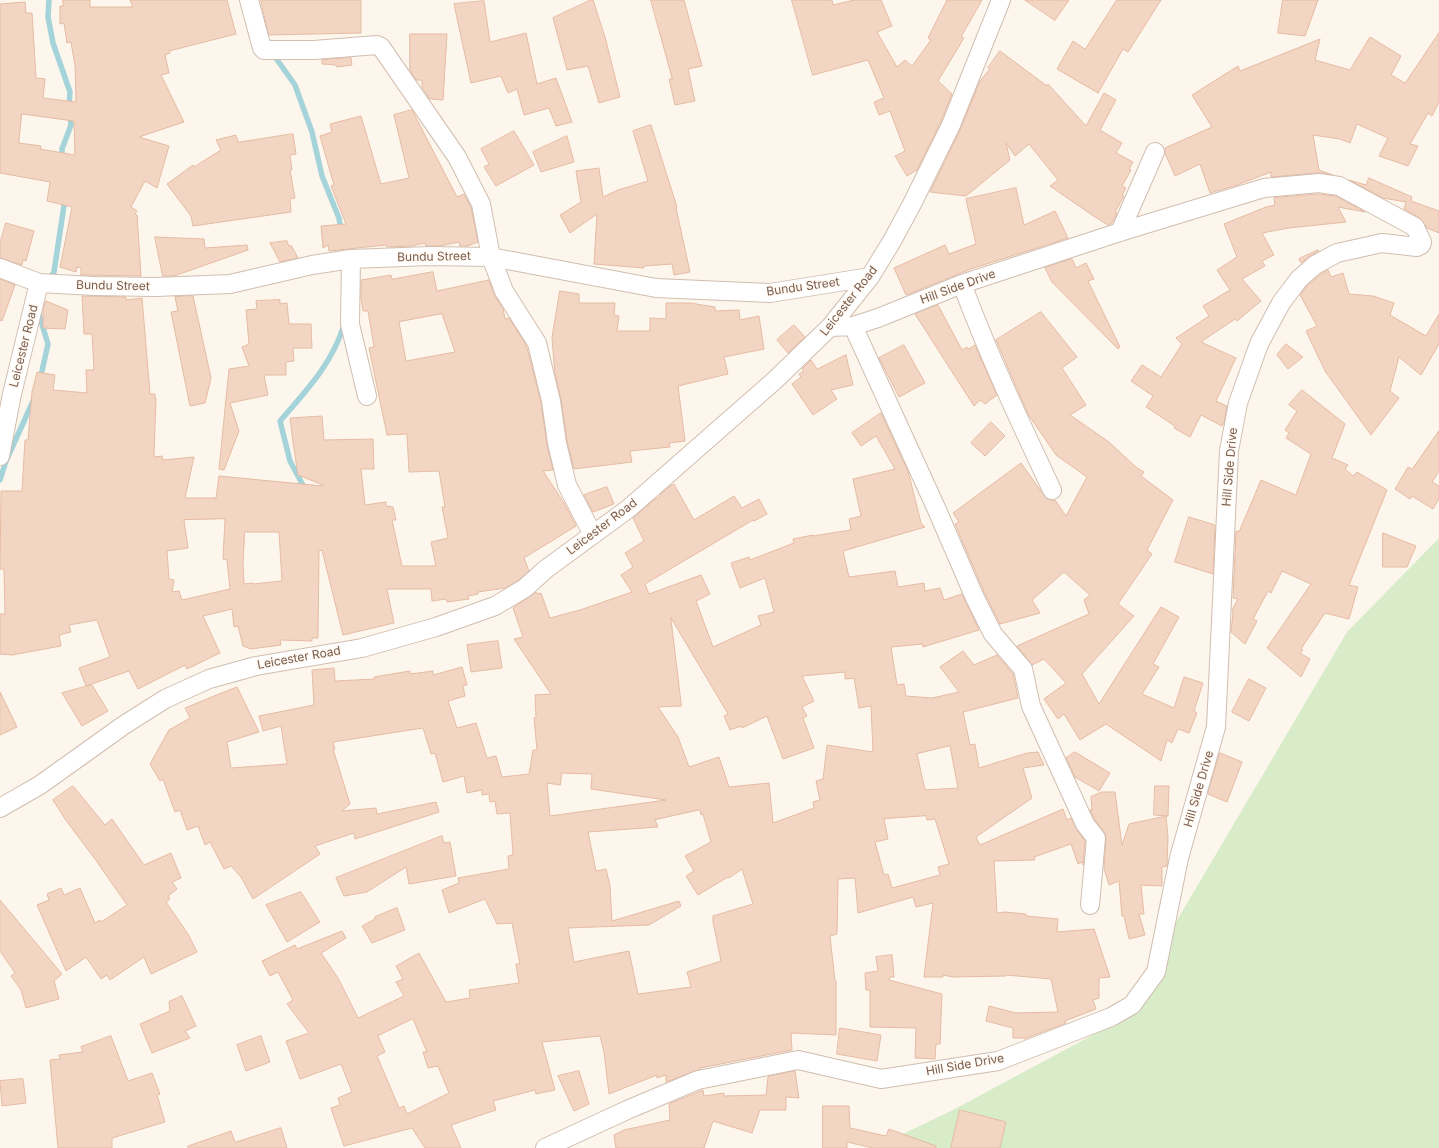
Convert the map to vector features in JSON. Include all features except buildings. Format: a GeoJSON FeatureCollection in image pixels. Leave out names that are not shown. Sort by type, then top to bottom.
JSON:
{"type":"FeatureCollection","features":[{"type":"Feature","properties":{"kind":"street"},"geometry":{"type":"LineString","coordinates":[[249,0],[262,48],[264,50],[314,50],[376,45],[381,47],[457,157],[481,204],[492,257],[504,291],[537,343],[552,401],[557,443],[567,485],[593,534]]}},
{"type":"Feature","properties":{"kind":"street","name":"Leicester Road"},"geometry":{"type":"LineString","coordinates":[[0,808],[40,785],[124,725],[165,699],[209,679],[256,666],[362,648],[436,627],[495,606],[525,588],[546,569],[628,509],[774,381],[830,328],[870,277],[909,210],[951,125],[1001,0]]}},
{"type":"Feature","properties":{"kind":"street"},"geometry":{"type":"LineString","coordinates":[[1120,232],[1155,152]]}},
{"type":"Feature","properties":{"kind":"street","name":"Hill Side Drive"},"geometry":{"type":"LineString","coordinates":[[545,1148],[627,1110],[698,1080],[798,1060],[881,1079],[998,1062],[1111,1017],[1132,1004],[1156,972],[1179,858],[1216,727],[1229,451],[1238,403],[1259,344],[1281,303],[1299,279],[1315,265],[1337,253],[1382,243],[1417,248],[1421,246],[1422,242],[1415,227],[1339,186],[1319,182],[1264,188],[1120,232],[962,284],[878,318],[853,326],[830,328]]}},
{"type":"Feature","properties":{"kind":"street","name":"Bundu Street"},"geometry":{"type":"LineString","coordinates":[[0,268],[39,284],[147,287],[230,284],[312,265],[351,260],[428,256],[492,257],[656,288],[770,293],[870,277]]}},
{"type":"Feature","properties":{"kind":"street"},"geometry":{"type":"LineString","coordinates":[[351,260],[350,324],[367,396]]}},
{"type":"Feature","properties":{"kind":"street","name":"Leicester Road"},"geometry":{"type":"LineString","coordinates":[[0,456],[12,394],[39,284]]}},
{"type":"Feature","properties":{"kind":"street"},"geometry":{"type":"LineString","coordinates":[[962,284],[976,323],[1002,384],[1052,490]]}},
{"type":"Feature","properties":{"kind":"street"},"geometry":{"type":"LineString","coordinates":[[853,326],[975,598],[993,634],[1023,669],[1031,706],[1085,824],[1096,838],[1090,905]]}},
{"type":"Feature","properties":{"kind":"green space"},"geometry":{"type":"Polygon","coordinates":[[[1439,538],[1439,1148],[873,1148],[951,1111],[1117,1022],[1347,632],[1439,538]]]}},
{"type":"Feature","properties":{"kind":"waterway"},"geometry":{"type":"LineString","coordinates":[[49,0],[48,17],[53,43],[70,92],[69,107],[71,125],[62,149],[62,159]]}},
{"type":"Feature","properties":{"kind":"waterway"},"geometry":{"type":"LineString","coordinates":[[273,54],[295,85],[312,132],[322,176],[339,218],[341,231]]}},
{"type":"Feature","properties":{"kind":"waterway"},"geometry":{"type":"LineString","coordinates":[[49,280],[54,272],[65,199]]}},
{"type":"Feature","properties":{"kind":"waterway"},"geometry":{"type":"LineString","coordinates":[[38,311],[48,344],[40,380]]}},
{"type":"Feature","properties":{"kind":"waterway"},"geometry":{"type":"LineString","coordinates":[[306,491],[290,461],[280,421],[309,388],[325,365],[333,352],[344,325]]}},
{"type":"Feature","properties":{"kind":"waterway"},"geometry":{"type":"LineString","coordinates":[[0,480],[6,461],[34,399]]}}]}
